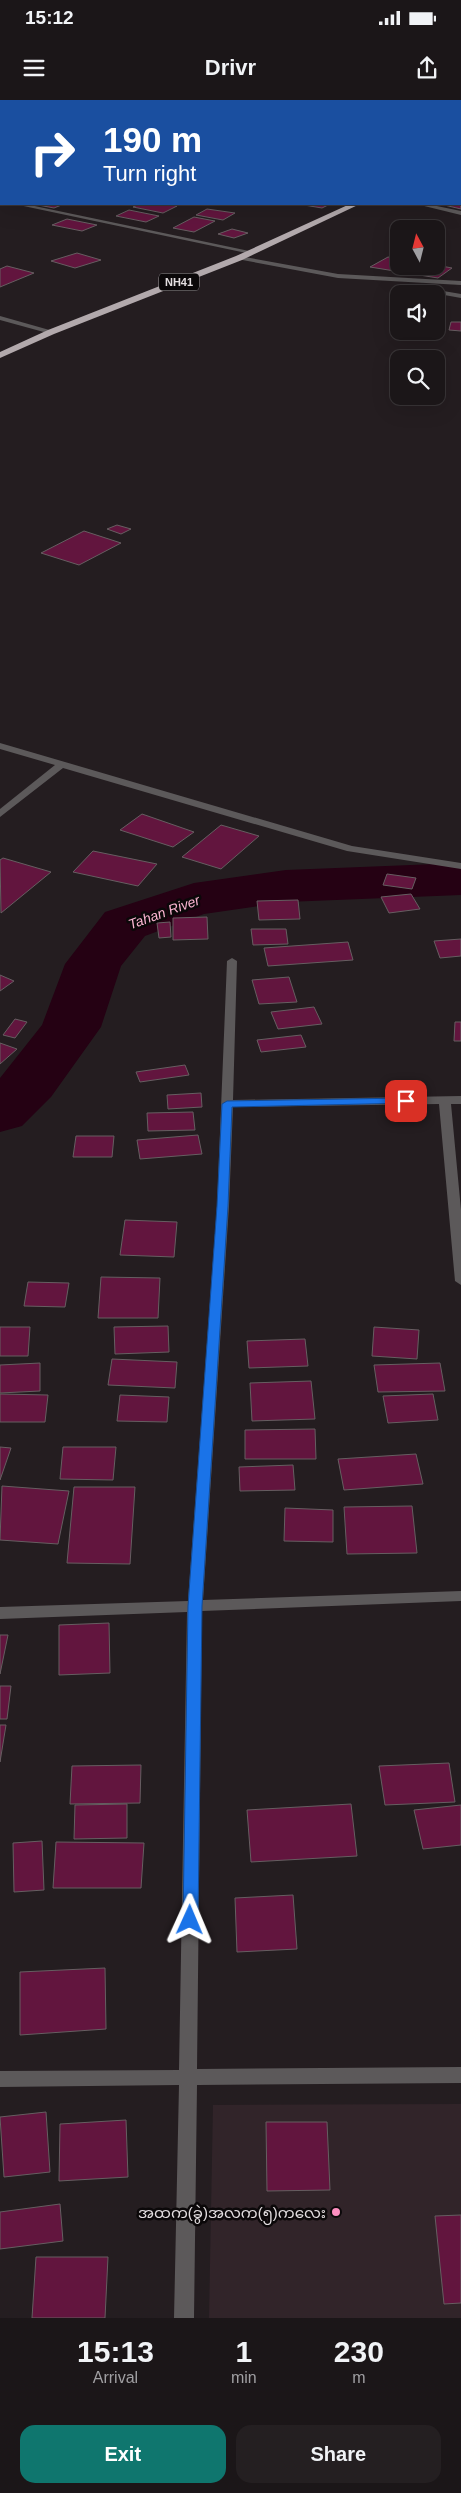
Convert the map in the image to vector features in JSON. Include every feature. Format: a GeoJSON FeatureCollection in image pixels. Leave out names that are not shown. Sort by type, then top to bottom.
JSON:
{"type":"FeatureCollection","features":[{"type":"Feature","properties":{"kind":"highway","name":"NH41"},"geometry":{"type":"LineString","coordinates":[[0,355],[51,332],[239,258],[354,205]]}},
{"type":"Feature","properties":{"kind":"street"},"geometry":{"type":"LineString","coordinates":[[22,205],[251,252]]}},
{"type":"Feature","properties":{"kind":"street"},"geometry":{"type":"LineString","coordinates":[[424,205],[461,213]]}},
{"type":"Feature","properties":{"kind":"street"},"geometry":{"type":"LineString","coordinates":[[239,258],[461,296]]}},
{"type":"Feature","properties":{"kind":"street"},"geometry":{"type":"LineString","coordinates":[[338,276],[461,283]]}},
{"type":"Feature","properties":{"kind":"street"},"geometry":{"type":"LineString","coordinates":[[0,318],[51,332]]}},
{"type":"Feature","properties":{"kind":"street"},"geometry":{"type":"LineString","coordinates":[[0,746],[351,849],[461,866]]}},
{"type":"Feature","properties":{"kind":"street"},"geometry":{"type":"LineString","coordinates":[[0,814],[62,764]]}},
{"type":"Feature","properties":{"kind":"street"},"geometry":{"type":"LineString","coordinates":[[184,2318],[195,1606],[223,1206],[232,961]]}},
{"type":"Feature","properties":{"kind":"street"},"geometry":{"type":"LineString","coordinates":[[445,1100],[461,1281]]}},
{"type":"Feature","properties":{"kind":"street"},"geometry":{"type":"LineString","coordinates":[[227,1104],[461,1100]]}},
{"type":"Feature","properties":{"kind":"street"},"geometry":{"type":"LineString","coordinates":[[0,1613],[461,1596]]}},
{"type":"Feature","properties":{"kind":"street"},"geometry":{"type":"LineString","coordinates":[[0,2079],[461,2075]]}},
{"type":"Feature","properties":{"kind":"shaded area","name":"အထက(ခွဲ)အလက(၅)ကလေး"},"geometry":{"type":"Polygon","coordinates":[[[461,2104],[461,2318],[209,2318],[213,2105],[461,2104]]]}},
{"type":"Feature","properties":{"kind":"building"},"geometry":{"type":"Polygon","coordinates":[[[38,205],[62,205],[54,208],[38,205]]]}},
{"type":"Feature","properties":{"kind":"building"},"geometry":{"type":"Polygon","coordinates":[[[138,205],[177,206],[163,213],[133,207],[138,205]]]}},
{"type":"Feature","properties":{"kind":"building"},"geometry":{"type":"Polygon","coordinates":[[[304,205],[328,205],[322,208],[304,205]]]}},
{"type":"Feature","properties":{"kind":"building"},"geometry":{"type":"Polygon","coordinates":[[[444,205],[461,205],[461,209],[444,205]]]}},
{"type":"Feature","properties":{"kind":"building"},"geometry":{"type":"Polygon","coordinates":[[[207,209],[235,213],[223,220],[196,215],[207,209]]]}},
{"type":"Feature","properties":{"kind":"building"},"geometry":{"type":"Polygon","coordinates":[[[129,210],[159,216],[146,222],[116,216],[129,210]]]}},
{"type":"Feature","properties":{"kind":"building"},"geometry":{"type":"Polygon","coordinates":[[[194,217],[215,221],[194,232],[173,228],[194,217]]]}},
{"type":"Feature","properties":{"kind":"building"},"geometry":{"type":"Polygon","coordinates":[[[67,219],[97,225],[82,231],[52,225],[67,219]]]}},
{"type":"Feature","properties":{"kind":"building"},"geometry":{"type":"Polygon","coordinates":[[[232,229],[248,233],[234,238],[218,234],[232,229]]]}},
{"type":"Feature","properties":{"kind":"building"},"geometry":{"type":"Polygon","coordinates":[[[77,253],[101,260],[75,268],[51,261],[77,253]]]}},
{"type":"Feature","properties":{"kind":"building"},"geometry":{"type":"Polygon","coordinates":[[[388,257],[390,257],[390,270],[370,267],[388,257]]]}},
{"type":"Feature","properties":{"kind":"building"},"geometry":{"type":"Polygon","coordinates":[[[7,266],[34,273],[0,287],[0,269],[7,266]]]}},
{"type":"Feature","properties":{"kind":"building"},"geometry":{"type":"Polygon","coordinates":[[[445,267],[452,268],[445,273],[445,267]]]}},
{"type":"Feature","properties":{"kind":"building"},"geometry":{"type":"Polygon","coordinates":[[[419,275],[442,275],[438,278],[419,275]]]}},
{"type":"Feature","properties":{"kind":"building"},"geometry":{"type":"Polygon","coordinates":[[[451,322],[461,322],[461,331],[449,330],[451,322]]]}},
{"type":"Feature","properties":{"kind":"building"},"geometry":{"type":"Polygon","coordinates":[[[117,525],[131,529],[121,534],[107,529],[117,525]]]}},
{"type":"Feature","properties":{"kind":"building"},"geometry":{"type":"Polygon","coordinates":[[[84,531],[121,543],[79,565],[41,553],[84,531]]]}},
{"type":"Feature","properties":{"kind":"building"},"geometry":{"type":"Polygon","coordinates":[[[142,814],[194,832],[173,847],[120,830],[142,814]]]}},
{"type":"Feature","properties":{"kind":"building"},"geometry":{"type":"Polygon","coordinates":[[[221,825],[259,836],[221,869],[182,857],[221,825]]]}},
{"type":"Feature","properties":{"kind":"building"},"geometry":{"type":"Polygon","coordinates":[[[93,851],[157,864],[138,886],[73,872],[93,851]]]}},
{"type":"Feature","properties":{"kind":"building"},"geometry":{"type":"Polygon","coordinates":[[[3,858],[51,872],[1,913],[0,860],[3,858]]]}},
{"type":"Feature","properties":{"kind":"building"},"geometry":{"type":"Polygon","coordinates":[[[387,874],[416,878],[412,889],[383,885],[387,874]]]}},
{"type":"Feature","properties":{"kind":"building"},"geometry":{"type":"Polygon","coordinates":[[[411,894],[420,909],[389,913],[381,897],[411,894]]]}},
{"type":"Feature","properties":{"kind":"building"},"geometry":{"type":"Polygon","coordinates":[[[298,900],[300,919],[259,920],[257,901],[298,900]]]}},
{"type":"Feature","properties":{"kind":"building"},"geometry":{"type":"Polygon","coordinates":[[[207,917],[208,939],[173,940],[173,918],[207,917]]]}},
{"type":"Feature","properties":{"kind":"building"},"geometry":{"type":"Polygon","coordinates":[[[170,922],[171,937],[159,938],[157,923],[170,922]]]}},
{"type":"Feature","properties":{"kind":"building"},"geometry":{"type":"Polygon","coordinates":[[[251,929],[286,929],[288,944],[253,945],[251,929]]]}},
{"type":"Feature","properties":{"kind":"building"},"geometry":{"type":"Polygon","coordinates":[[[461,939],[461,956],[440,958],[434,941],[461,939]]]}},
{"type":"Feature","properties":{"kind":"building"},"geometry":{"type":"Polygon","coordinates":[[[348,942],[353,960],[268,966],[264,948],[348,942]]]}},
{"type":"Feature","properties":{"kind":"building"},"geometry":{"type":"Polygon","coordinates":[[[0,975],[14,981],[0,991],[0,975]]]}},
{"type":"Feature","properties":{"kind":"building"},"geometry":{"type":"Polygon","coordinates":[[[289,977],[297,1002],[259,1004],[252,980],[289,977]]]}},
{"type":"Feature","properties":{"kind":"building"},"geometry":{"type":"Polygon","coordinates":[[[314,1007],[322,1024],[278,1029],[271,1012],[314,1007]]]}},
{"type":"Feature","properties":{"kind":"building"},"geometry":{"type":"Polygon","coordinates":[[[15,1019],[27,1022],[15,1038],[3,1035],[15,1019]]]}},
{"type":"Feature","properties":{"kind":"building"},"geometry":{"type":"Polygon","coordinates":[[[455,1022],[461,1022],[461,1041],[454,1041],[455,1022]]]}},
{"type":"Feature","properties":{"kind":"building"},"geometry":{"type":"Polygon","coordinates":[[[301,1035],[306,1047],[261,1052],[257,1040],[301,1035]]]}},
{"type":"Feature","properties":{"kind":"building"},"geometry":{"type":"Polygon","coordinates":[[[0,1043],[17,1049],[0,1064],[0,1043]]]}},
{"type":"Feature","properties":{"kind":"building"},"geometry":{"type":"Polygon","coordinates":[[[185,1065],[189,1075],[140,1082],[136,1072],[185,1065]]]}},
{"type":"Feature","properties":{"kind":"building"},"geometry":{"type":"Polygon","coordinates":[[[201,1093],[202,1107],[168,1109],[167,1095],[201,1093]]]}},
{"type":"Feature","properties":{"kind":"building"},"geometry":{"type":"Polygon","coordinates":[[[193,1112],[195,1130],[148,1131],[147,1113],[193,1112]]]}},
{"type":"Feature","properties":{"kind":"building"},"geometry":{"type":"Polygon","coordinates":[[[198,1135],[202,1154],[140,1159],[137,1140],[198,1135]]]}},
{"type":"Feature","properties":{"kind":"building"},"geometry":{"type":"Polygon","coordinates":[[[76,1136],[114,1136],[112,1157],[73,1157],[76,1136]]]}},
{"type":"Feature","properties":{"kind":"building"},"geometry":{"type":"Polygon","coordinates":[[[125,1220],[177,1222],[174,1257],[120,1255],[125,1220]]]}},
{"type":"Feature","properties":{"kind":"building"},"geometry":{"type":"Polygon","coordinates":[[[101,1277],[160,1278],[158,1318],[98,1318],[101,1277]]]}},
{"type":"Feature","properties":{"kind":"building"},"geometry":{"type":"Polygon","coordinates":[[[28,1282],[69,1283],[65,1307],[24,1306],[28,1282]]]}},
{"type":"Feature","properties":{"kind":"building"},"geometry":{"type":"Polygon","coordinates":[[[168,1326],[169,1352],[115,1354],[114,1327],[168,1326]]]}},
{"type":"Feature","properties":{"kind":"building"},"geometry":{"type":"Polygon","coordinates":[[[0,1327],[30,1327],[28,1356],[0,1356],[0,1327]]]}},
{"type":"Feature","properties":{"kind":"building"},"geometry":{"type":"Polygon","coordinates":[[[374,1327],[419,1330],[417,1359],[372,1356],[374,1327]]]}},
{"type":"Feature","properties":{"kind":"building"},"geometry":{"type":"Polygon","coordinates":[[[305,1339],[308,1366],[249,1368],[247,1341],[305,1339]]]}},
{"type":"Feature","properties":{"kind":"building"},"geometry":{"type":"Polygon","coordinates":[[[112,1359],[177,1362],[175,1388],[108,1385],[112,1359]]]}},
{"type":"Feature","properties":{"kind":"building"},"geometry":{"type":"Polygon","coordinates":[[[40,1363],[40,1391],[0,1393],[0,1365],[40,1363]]]}},
{"type":"Feature","properties":{"kind":"building"},"geometry":{"type":"Polygon","coordinates":[[[440,1363],[445,1391],[378,1392],[374,1365],[440,1363]]]}},
{"type":"Feature","properties":{"kind":"building"},"geometry":{"type":"Polygon","coordinates":[[[311,1381],[315,1419],[252,1421],[250,1383],[311,1381]]]}},
{"type":"Feature","properties":{"kind":"building"},"geometry":{"type":"Polygon","coordinates":[[[0,1394],[48,1395],[45,1422],[0,1422],[0,1394]]]}},
{"type":"Feature","properties":{"kind":"building"},"geometry":{"type":"Polygon","coordinates":[[[433,1394],[438,1420],[388,1423],[383,1396],[433,1394]]]}},
{"type":"Feature","properties":{"kind":"building"},"geometry":{"type":"Polygon","coordinates":[[[120,1395],[169,1397],[167,1422],[117,1421],[120,1395]]]}},
{"type":"Feature","properties":{"kind":"building"},"geometry":{"type":"Polygon","coordinates":[[[315,1429],[316,1459],[245,1459],[245,1430],[315,1429]]]}},
{"type":"Feature","properties":{"kind":"building"},"geometry":{"type":"Polygon","coordinates":[[[0,1447],[11,1448],[0,1480],[0,1447]]]}},
{"type":"Feature","properties":{"kind":"building"},"geometry":{"type":"Polygon","coordinates":[[[63,1447],[116,1447],[113,1480],[60,1479],[63,1447]]]}},
{"type":"Feature","properties":{"kind":"building"},"geometry":{"type":"Polygon","coordinates":[[[416,1454],[423,1484],[344,1490],[338,1459],[416,1454]]]}},
{"type":"Feature","properties":{"kind":"building"},"geometry":{"type":"Polygon","coordinates":[[[293,1465],[295,1490],[240,1491],[239,1467],[293,1465]]]}},
{"type":"Feature","properties":{"kind":"building"},"geometry":{"type":"Polygon","coordinates":[[[2,1486],[69,1491],[58,1544],[0,1540],[2,1486]]]}},
{"type":"Feature","properties":{"kind":"building"},"geometry":{"type":"Polygon","coordinates":[[[74,1487],[135,1487],[130,1564],[67,1563],[74,1487]]]}},
{"type":"Feature","properties":{"kind":"building"},"geometry":{"type":"Polygon","coordinates":[[[412,1506],[417,1553],[347,1554],[344,1507],[412,1506]]]}},
{"type":"Feature","properties":{"kind":"building"},"geometry":{"type":"Polygon","coordinates":[[[285,1508],[333,1510],[333,1542],[284,1541],[285,1508]]]}},
{"type":"Feature","properties":{"kind":"building"},"geometry":{"type":"Polygon","coordinates":[[[109,1623],[110,1673],[59,1675],[59,1625],[109,1623]]]}},
{"type":"Feature","properties":{"kind":"building"},"geometry":{"type":"Polygon","coordinates":[[[0,1635],[8,1635],[0,1674],[0,1635]]]}},
{"type":"Feature","properties":{"kind":"building"},"geometry":{"type":"Polygon","coordinates":[[[0,1686],[11,1686],[7,1719],[0,1719],[0,1686]]]}},
{"type":"Feature","properties":{"kind":"building"},"geometry":{"type":"Polygon","coordinates":[[[0,1725],[6,1725],[0,1762],[0,1725]]]}},
{"type":"Feature","properties":{"kind":"building"},"geometry":{"type":"Polygon","coordinates":[[[449,1763],[455,1802],[385,1805],[379,1766],[449,1763]]]}},
{"type":"Feature","properties":{"kind":"building"},"geometry":{"type":"Polygon","coordinates":[[[141,1765],[140,1803],[70,1804],[72,1766],[141,1765]]]}},
{"type":"Feature","properties":{"kind":"building"},"geometry":{"type":"Polygon","coordinates":[[[127,1804],[127,1838],[74,1839],[75,1805],[127,1804]]]}},
{"type":"Feature","properties":{"kind":"building"},"geometry":{"type":"Polygon","coordinates":[[[351,1804],[357,1856],[251,1862],[247,1810],[351,1804]]]}},
{"type":"Feature","properties":{"kind":"building"},"geometry":{"type":"Polygon","coordinates":[[[461,1805],[461,1845],[423,1849],[414,1810],[461,1805]]]}},
{"type":"Feature","properties":{"kind":"building"},"geometry":{"type":"Polygon","coordinates":[[[42,1841],[44,1890],[14,1892],[13,1843],[42,1841]]]}},
{"type":"Feature","properties":{"kind":"building"},"geometry":{"type":"Polygon","coordinates":[[[56,1842],[144,1843],[141,1888],[53,1888],[56,1842]]]}},
{"type":"Feature","properties":{"kind":"building"},"geometry":{"type":"Polygon","coordinates":[[[293,1895],[297,1949],[237,1952],[235,1898],[293,1895]]]}},
{"type":"Feature","properties":{"kind":"building"},"geometry":{"type":"Polygon","coordinates":[[[105,1968],[106,2029],[20,2035],[20,1972],[105,1968]]]}},
{"type":"Feature","properties":{"kind":"building"},"geometry":{"type":"Polygon","coordinates":[[[46,2112],[50,2172],[4,2177],[0,2117],[46,2112]]]}},
{"type":"Feature","properties":{"kind":"building"},"geometry":{"type":"Polygon","coordinates":[[[126,2120],[128,2177],[59,2181],[60,2124],[126,2120]]]}},
{"type":"Feature","properties":{"kind":"building"},"geometry":{"type":"Polygon","coordinates":[[[266,2122],[327,2122],[330,2190],[267,2191],[266,2122]]]}},
{"type":"Feature","properties":{"kind":"building"},"geometry":{"type":"Polygon","coordinates":[[[60,2204],[63,2241],[0,2249],[0,2212],[60,2204]]]}},
{"type":"Feature","properties":{"kind":"building"},"geometry":{"type":"Polygon","coordinates":[[[461,2215],[461,2303],[444,2304],[435,2216],[461,2215]]]}},
{"type":"Feature","properties":{"kind":"building"},"geometry":{"type":"Polygon","coordinates":[[[36,2257],[108,2257],[105,2318],[32,2318],[36,2257]]]}},
{"type":"Feature","properties":{"kind":"waterway","name":"Tahan River"},"geometry":{"type":"LineString","coordinates":[[0,1113],[29,1084],[71,1027],[93,964],[125,924],[194,899],[286,886],[461,879]]}},
{"type":"Feature","properties":{"kind":"place","name":"အထက(ခွဲ)အလက(၅)ကလေး"},"geometry":{"type":"Point","coordinates":[336,2212]}},
{"type":"Feature","properties":{"kind":"route"},"geometry":{"type":"LineString","coordinates":[[190,1920],[195,1606],[223,1206],[227,1104],[406,1101]]}}]}
